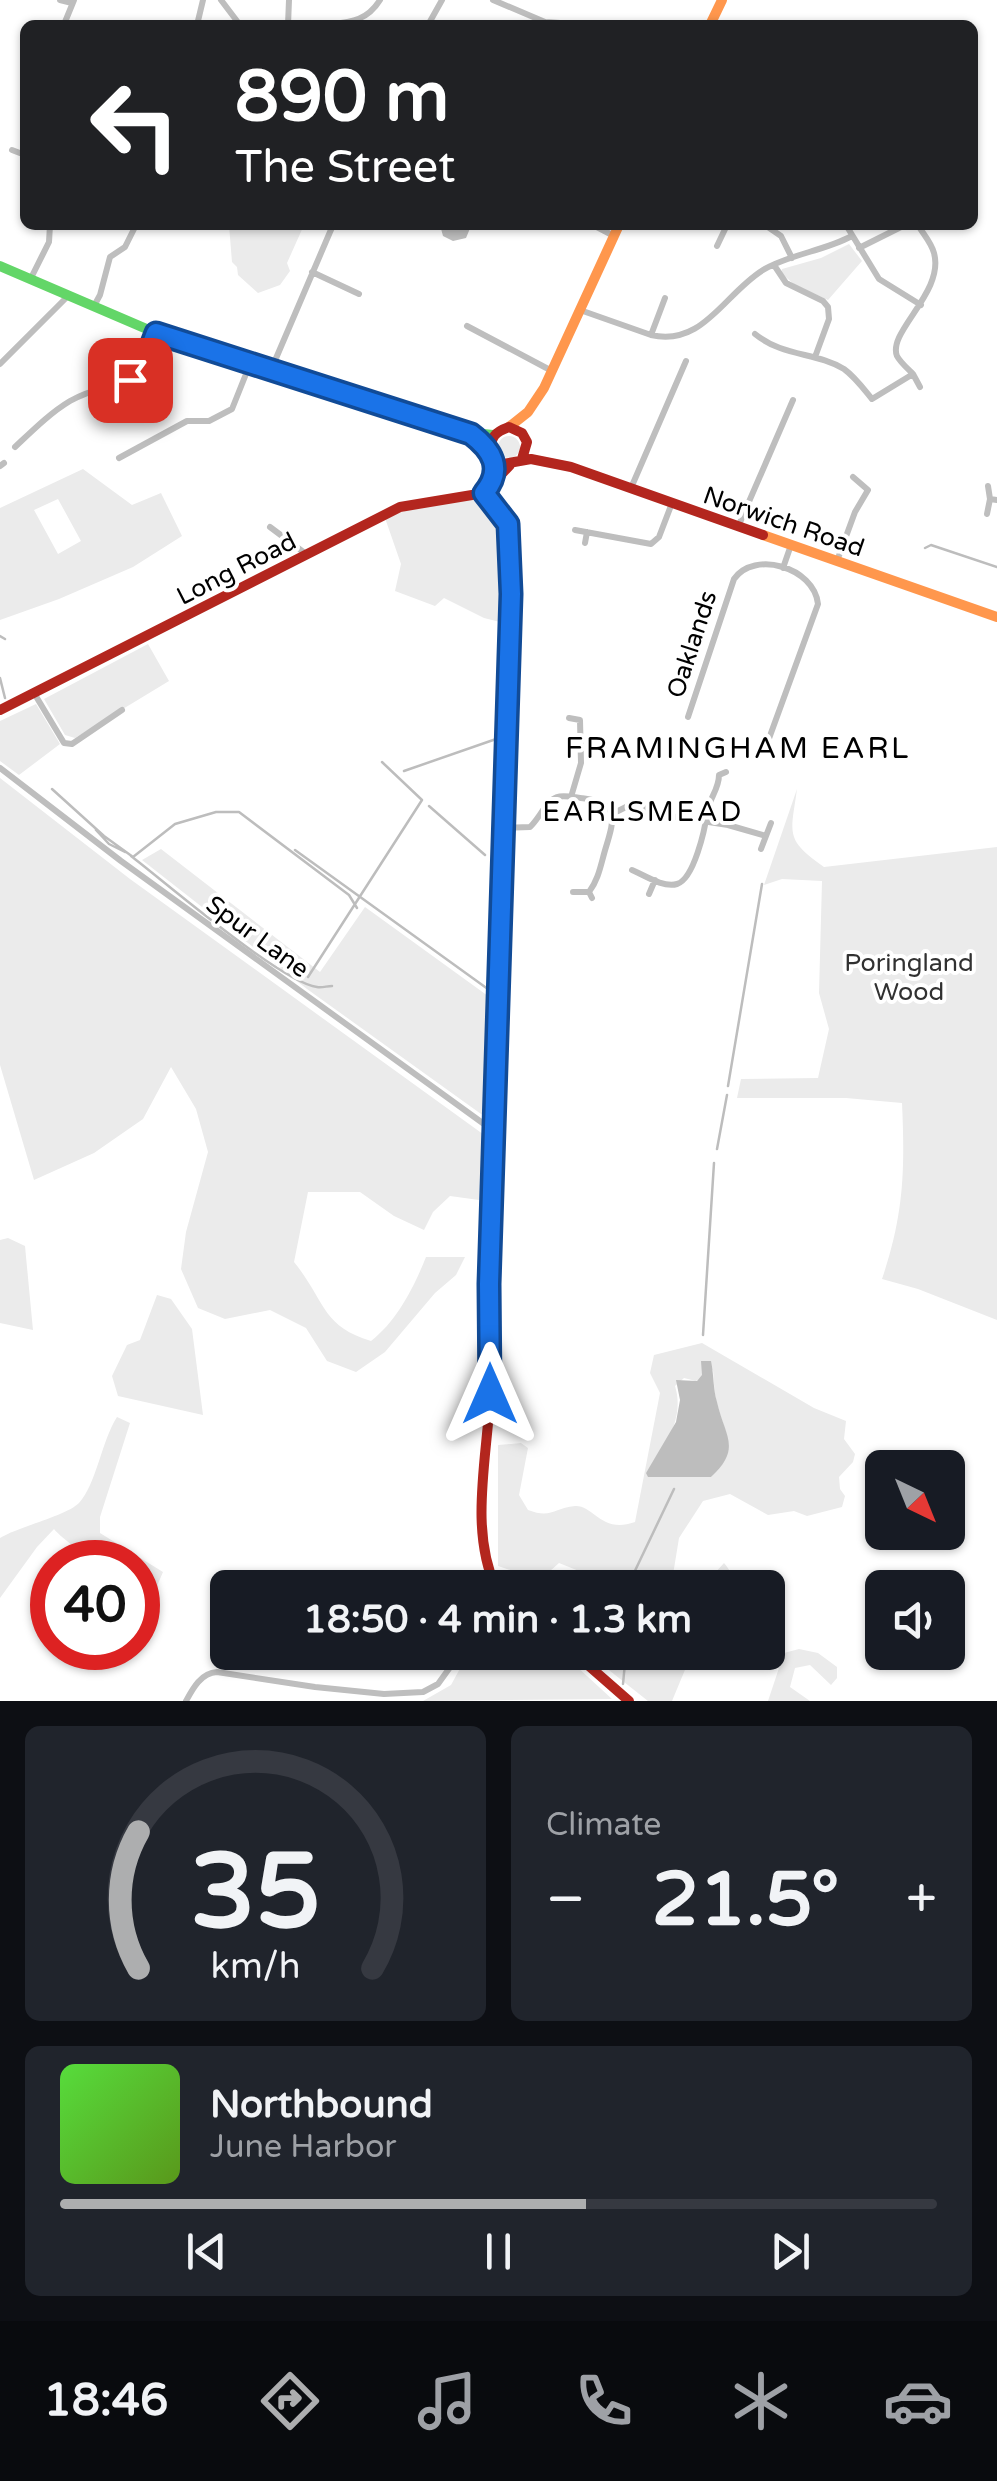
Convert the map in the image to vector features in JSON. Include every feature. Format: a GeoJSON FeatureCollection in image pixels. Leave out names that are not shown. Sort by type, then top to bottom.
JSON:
{"type":"FeatureCollection","features":[{"type":"Feature","properties":{"kind":"street"},"geometry":{"type":"LineString","coordinates":[[60,0],[73,2]]}},
{"type":"Feature","properties":{"kind":"street"},"geometry":{"type":"LineString","coordinates":[[362,20],[380,0]]}},
{"type":"Feature","properties":{"kind":"street"},"geometry":{"type":"LineString","coordinates":[[493,0],[540,20]]}},
{"type":"Feature","properties":{"kind":"street"},"geometry":{"type":"LineString","coordinates":[[12,150],[20,153]]}},
{"type":"Feature","properties":{"kind":"street"},"geometry":{"type":"LineString","coordinates":[[30,278],[48,242],[49,230]]}},
{"type":"Feature","properties":{"kind":"street"},"geometry":{"type":"LineString","coordinates":[[94,306],[110,257],[126,248],[134,230]]}},
{"type":"Feature","properties":{"kind":"street"},"geometry":{"type":"LineString","coordinates":[[270,370],[331,230]]}},
{"type":"Feature","properties":{"kind":"street"},"geometry":{"type":"LineString","coordinates":[[489,1570],[484,1488],[490,1394],[489,1284],[511,594],[508,524],[484,493],[510,465],[522,459],[528,412],[552,371],[616,230]]}},
{"type":"Feature","properties":{"kind":"street"},"geometry":{"type":"LineString","coordinates":[[717,246],[725,230]]}},
{"type":"Feature","properties":{"kind":"street"},"geometry":{"type":"LineString","coordinates":[[772,230],[780,236],[792,258]]}},
{"type":"Feature","properties":{"kind":"street"},"geometry":{"type":"LineString","coordinates":[[849,230],[879,278],[920,305]]}},
{"type":"Feature","properties":{"kind":"street"},"geometry":{"type":"LineString","coordinates":[[859,248],[895,230]]}},
{"type":"Feature","properties":{"kind":"street"},"geometry":{"type":"LineString","coordinates":[[920,387],[896,349],[900,333],[932,281],[933,249],[921,230]]}},
{"type":"Feature","properties":{"kind":"street"},"geometry":{"type":"LineString","coordinates":[[579,310],[651,335],[669,338],[689,334],[754,277],[774,265],[852,236]]}},
{"type":"Feature","properties":{"kind":"street"},"geometry":{"type":"LineString","coordinates":[[774,265],[786,283],[828,307],[829,320],[815,357]]}},
{"type":"Feature","properties":{"kind":"street"},"geometry":{"type":"LineString","coordinates":[[0,266],[156,333],[471,434],[493,435],[528,412]]}},
{"type":"Feature","properties":{"kind":"street"},"geometry":{"type":"LineString","coordinates":[[312,272],[360,294]]}},
{"type":"Feature","properties":{"kind":"street"},"geometry":{"type":"LineString","coordinates":[[0,364],[68,294]]}},
{"type":"Feature","properties":{"kind":"street"},"geometry":{"type":"LineString","coordinates":[[651,335],[666,298]]}},
{"type":"Feature","properties":{"kind":"street"},"geometry":{"type":"LineString","coordinates":[[467,326],[552,371]]}},
{"type":"Feature","properties":{"kind":"street"},"geometry":{"type":"LineString","coordinates":[[15,446],[64,404],[130,380],[146,359],[156,333]]}},
{"type":"Feature","properties":{"kind":"street"},"geometry":{"type":"LineString","coordinates":[[755,334],[802,358],[815,357],[844,369],[872,398],[912,374]]}},
{"type":"Feature","properties":{"kind":"street"},"geometry":{"type":"LineString","coordinates":[[631,488],[686,360]]}},
{"type":"Feature","properties":{"kind":"street"},"geometry":{"type":"LineString","coordinates":[[120,458],[192,419],[208,421],[232,409],[250,364]]}},
{"type":"Feature","properties":{"kind":"street"},"geometry":{"type":"LineString","coordinates":[[738,527],[792,400]]}},
{"type":"Feature","properties":{"kind":"street"},"geometry":{"type":"LineString","coordinates":[[509,427],[524,437]]}},
{"type":"Feature","properties":{"kind":"street"},"geometry":{"type":"LineString","coordinates":[[471,434],[510,465]]}},
{"type":"Feature","properties":{"kind":"street"},"geometry":{"type":"LineString","coordinates":[[493,435],[494,480]]}},
{"type":"Feature","properties":{"kind":"street","name":"Norwich Road"},"geometry":{"type":"LineString","coordinates":[[524,437],[558,464]]}},
{"type":"Feature","properties":{"kind":"street"},"geometry":{"type":"LineString","coordinates":[[130,452],[137,464]]}},
{"type":"Feature","properties":{"kind":"street","name":"Norwich Road"},"geometry":{"type":"LineString","coordinates":[[522,459],[558,464],[631,488],[997,617]]}},
{"type":"Feature","properties":{"kind":"street"},"geometry":{"type":"LineString","coordinates":[[853,477],[877,494]]}},
{"type":"Feature","properties":{"kind":"street"},"geometry":{"type":"LineString","coordinates":[[987,514],[994,499],[988,486]]}},
{"type":"Feature","properties":{"kind":"street"},"geometry":{"type":"LineString","coordinates":[[837,561],[855,512],[868,490]]}},
{"type":"Feature","properties":{"kind":"street","name":"Long Road"},"geometry":{"type":"LineString","coordinates":[[0,710],[400,507],[484,493]]}},
{"type":"Feature","properties":{"kind":"street"},"geometry":{"type":"LineString","coordinates":[[575,530],[651,544],[659,537],[672,504]]}},
{"type":"Feature","properties":{"kind":"street"},"geometry":{"type":"LineString","coordinates":[[270,527],[306,554]]}},
{"type":"Feature","properties":{"kind":"street"},"geometry":{"type":"LineString","coordinates":[[585,542],[587,532]]}},
{"type":"Feature","properties":{"kind":"street"},"geometry":{"type":"LineString","coordinates":[[767,744],[818,604],[809,579],[783,568],[791,545]]}},
{"type":"Feature","properties":{"kind":"street","name":"Oaklands"},"geometry":{"type":"LineString","coordinates":[[688,718],[739,571],[756,564],[783,568]]}},
{"type":"Feature","properties":{"kind":"street"},"geometry":{"type":"LineString","coordinates":[[34,693],[64,743],[72,744],[122,710]]}},
{"type":"Feature","properties":{"kind":"street"},"geometry":{"type":"LineString","coordinates":[[569,718],[584,719],[581,763],[570,797]]}},
{"type":"Feature","properties":{"kind":"street","name":"Spur Lane"},"geometry":{"type":"LineString","coordinates":[[0,768],[135,872],[496,1133]]}},
{"type":"Feature","properties":{"kind":"street"},"geometry":{"type":"LineString","coordinates":[[632,870],[675,884],[687,877],[704,837],[720,774]]}},
{"type":"Feature","properties":{"kind":"street"},"geometry":{"type":"LineString","coordinates":[[503,828],[530,827],[554,798],[602,803],[612,814],[614,826],[600,870],[590,895],[573,892]]}},
{"type":"Feature","properties":{"kind":"street"},"geometry":{"type":"LineString","coordinates":[[612,814],[628,806],[641,806],[766,836]]}},
{"type":"Feature","properties":{"kind":"street"},"geometry":{"type":"LineString","coordinates":[[761,849],[771,823]]}},
{"type":"Feature","properties":{"kind":"street"},"geometry":{"type":"LineString","coordinates":[[650,894],[655,880]]}},
{"type":"Feature","properties":{"kind":"street"},"geometry":{"type":"LineString","coordinates":[[186,1701],[208,1672],[384,1694],[423,1692],[438,1684],[448,1670]]}},
{"type":"Feature","properties":{"kind":"street"},"geometry":{"type":"LineString","coordinates":[[594,1670],[629,1701]]}},
{"type":"Feature","properties":{"kind":"green space"},"geometry":{"type":"Polygon","coordinates":[[[229,230],[302,230],[287,263],[290,271],[280,285],[258,293],[238,275],[232,262],[229,230]]]}},
{"type":"Feature","properties":{"kind":"green space"},"geometry":{"type":"Polygon","coordinates":[[[849,244],[862,261],[828,300],[795,285],[781,273],[782,269],[821,258],[849,244]]]}},
{"type":"Feature","properties":{"kind":"green space"},"geometry":{"type":"Polygon","coordinates":[[[509,436],[517,439],[517,455],[509,458],[501,455],[498,447],[501,439],[509,436]]]}},
{"type":"Feature","properties":{"kind":"green space"},"geometry":{"type":"Polygon","coordinates":[[[83,469],[132,505],[161,493],[182,536],[133,567],[0,620],[0,508],[83,469]],[[58,499],[34,510],[58,554],[81,541],[58,499]]]}},
{"type":"Feature","properties":{"kind":"green space"},"geometry":{"type":"Polygon","coordinates":[[[480,497],[506,531],[504,623],[484,618],[444,598],[435,606],[395,591],[401,564],[385,518],[416,507],[480,497]]]}},
{"type":"Feature","properties":{"kind":"green space"},"geometry":{"type":"Polygon","coordinates":[[[148,644],[169,681],[75,738],[65,735],[44,699],[148,644]]]}},
{"type":"Feature","properties":{"kind":"green space"},"geometry":{"type":"Polygon","coordinates":[[[36,704],[60,744],[19,775],[0,761],[0,721],[36,704]]]}},
{"type":"Feature","properties":{"kind":"green space"},"geometry":{"type":"Polygon","coordinates":[[[0,778],[130,879],[487,1137],[488,1184],[479,1200],[450,1196],[433,1212],[424,1230],[394,1216],[360,1192],[308,1192],[294,1262],[325,1310],[355,1335],[371,1341],[389,1324],[426,1257],[465,1257],[456,1275],[435,1293],[385,1352],[356,1372],[327,1361],[306,1328],[270,1310],[225,1319],[198,1308],[181,1269],[186,1232],[208,1152],[196,1109],[171,1067],[143,1119],[94,1153],[34,1180],[0,1065],[0,778]]]}},
{"type":"Feature","properties":{"kind":"green space","name":"Poringland Wood"},"geometry":{"type":"Polygon","coordinates":[[[797,789],[793,834],[802,849],[824,867],[997,847],[997,1320],[882,1279],[895,1234],[901,1192],[902,1103],[846,1098],[737,1098],[741,1079],[818,1078],[829,1029],[819,993],[822,881],[782,879],[764,885],[797,789]]]}},
{"type":"Feature","properties":{"kind":"green space"},"geometry":{"type":"Polygon","coordinates":[[[161,849],[320,972],[365,907],[488,996],[488,1119],[307,989],[142,860],[161,849]]]}},
{"type":"Feature","properties":{"kind":"green space"},"geometry":{"type":"Polygon","coordinates":[[[8,1238],[25,1246],[33,1330],[0,1323],[0,1240],[8,1238]]]}},
{"type":"Feature","properties":{"kind":"green space"},"geometry":{"type":"Polygon","coordinates":[[[157,1295],[171,1299],[192,1329],[203,1415],[118,1396],[112,1376],[127,1345],[140,1340],[157,1295]]]}},
{"type":"Feature","properties":{"kind":"green space"},"geometry":{"type":"Polygon","coordinates":[[[702,1343],[814,1408],[846,1421],[844,1439],[855,1454],[839,1477],[845,1496],[842,1507],[807,1516],[794,1511],[768,1515],[730,1494],[703,1501],[679,1538],[674,1570],[576,1570],[559,1563],[551,1570],[510,1570],[498,1566],[498,1445],[521,1443],[528,1448],[519,1495],[528,1510],[547,1513],[575,1506],[606,1522],[635,1522],[660,1393],[650,1373],[654,1355],[702,1343]],[[713,1370],[696,1381],[684,1378],[675,1386],[675,1421],[646,1473],[711,1477],[728,1450],[713,1370]]]}},
{"type":"Feature","properties":{"kind":"green space"},"geometry":{"type":"Polygon","coordinates":[[[117,1417],[130,1423],[100,1517],[100,1533],[111,1540],[66,1540],[54,1529],[44,1540],[30,1540],[30,1557],[0,1598],[0,1538],[79,1503],[117,1417]]]}},
{"type":"Feature","properties":{"kind":"green space"},"geometry":{"type":"Polygon","coordinates":[[[799,1649],[818,1653],[837,1667],[837,1678],[831,1685],[810,1665],[795,1668],[790,1687],[810,1701],[768,1701],[778,1670],[785,1670],[785,1653],[799,1649]]]}},
{"type":"Feature","properties":{"kind":"green space"},"geometry":{"type":"Polygon","coordinates":[[[459,1670],[580,1670],[612,1699],[423,1701],[451,1685],[459,1670]]]}},
{"type":"Feature","properties":{"kind":"green space"},"geometry":{"type":"Polygon","coordinates":[[[609,1670],[685,1670],[672,1701],[648,1701],[609,1670]]]}},
{"type":"Feature","properties":{"kind":"shaded area"},"geometry":{"type":"Polygon","coordinates":[[[441,230],[469,230],[466,238],[453,241],[443,236],[441,230]]]}},
{"type":"Feature","properties":{"kind":"shaded area"},"geometry":{"type":"Polygon","coordinates":[[[701,1361],[711,1361],[729,1442],[726,1458],[711,1477],[648,1477],[646,1473],[676,1422],[680,1400],[676,1380],[697,1381],[702,1375],[701,1361]]]}},
{"type":"Feature","properties":{"kind":"waterway"},"geometry":{"type":"LineString","coordinates":[[925,548],[931,545],[997,567]]}},
{"type":"Feature","properties":{"kind":"waterway"},"geometry":{"type":"LineString","coordinates":[[0,636],[5,639]]}},
{"type":"Feature","properties":{"kind":"waterway"},"geometry":{"type":"LineString","coordinates":[[0,678],[5,698]]}},
{"type":"Feature","properties":{"kind":"waterway"},"geometry":{"type":"LineString","coordinates":[[404,771],[499,738]]}},
{"type":"Feature","properties":{"kind":"waterway"},"geometry":{"type":"LineString","coordinates":[[308,977],[422,800],[382,762]]}},
{"type":"Feature","properties":{"kind":"waterway"},"geometry":{"type":"LineString","coordinates":[[52,789],[133,857],[175,824],[216,812],[239,812],[349,895],[357,908]]}},
{"type":"Feature","properties":{"kind":"waterway"},"geometry":{"type":"LineString","coordinates":[[429,806],[485,855]]}},
{"type":"Feature","properties":{"kind":"waterway"},"geometry":{"type":"LineString","coordinates":[[96,830],[109,844],[125,852]]}},
{"type":"Feature","properties":{"kind":"waterway"},"geometry":{"type":"LineString","coordinates":[[295,850],[492,992]]}},
{"type":"Feature","properties":{"kind":"waterway"},"geometry":{"type":"LineString","coordinates":[[131,856],[278,968],[317,987],[332,986]]}},
{"type":"Feature","properties":{"kind":"waterway"},"geometry":{"type":"LineString","coordinates":[[728,1086],[762,884]]}},
{"type":"Feature","properties":{"kind":"waterway"},"geometry":{"type":"LineString","coordinates":[[717,1149],[727,1095]]}},
{"type":"Feature","properties":{"kind":"waterway"},"geometry":{"type":"LineString","coordinates":[[703,1335],[714,1163]]}},
{"type":"Feature","properties":{"kind":"waterway"},"geometry":{"type":"LineString","coordinates":[[635,1570],[674,1489]]}},
{"type":"Feature","properties":{"kind":"waterway"},"geometry":{"type":"LineString","coordinates":[[623,1684],[624,1670]]}},
{"type":"Feature","properties":{"kind":"traffic: fast"},"geometry":{"type":"LineString","coordinates":[[0,266],[156,333],[463,432],[493,435]]}},
{"type":"Feature","properties":{"kind":"traffic: fast"},"geometry":{"type":"LineString","coordinates":[[490,1333],[502,880]]}},
{"type":"Feature","properties":{"kind":"traffic: slow"},"geometry":{"type":"LineString","coordinates":[[712,20],[722,0]]}},
{"type":"Feature","properties":{"kind":"traffic: slow"},"geometry":{"type":"LineString","coordinates":[[509,427],[528,412],[544,388],[617,230]]}},
{"type":"Feature","properties":{"kind":"traffic: slow"},"geometry":{"type":"LineString","coordinates":[[484,493],[507,525],[511,594],[502,880]]}},
{"type":"Feature","properties":{"kind":"traffic: slow"},"geometry":{"type":"LineString","coordinates":[[763,535],[997,617]]}},
{"type":"Feature","properties":{"kind":"traffic: jam"},"geometry":{"type":"LineString","coordinates":[[522,459],[527,442],[522,433],[509,427],[494,436],[491,453],[503,464],[531,459],[571,467],[763,535]]}},
{"type":"Feature","properties":{"kind":"traffic: jam"},"geometry":{"type":"LineString","coordinates":[[0,710],[400,507],[484,493],[510,465]]}},
{"type":"Feature","properties":{"kind":"traffic: jam"},"geometry":{"type":"LineString","coordinates":[[489,1570],[482,1523],[490,1333]]}},
{"type":"Feature","properties":{"kind":"traffic: jam"},"geometry":{"type":"LineString","coordinates":[[594,1670],[629,1701]]}},
{"type":"Feature","properties":{"kind":"district","name":"FRAMINGHAM EARL"},"geometry":{"type":"Point","coordinates":[738,748]}},
{"type":"Feature","properties":{"kind":"district","name":"EARLSMEAD"},"geometry":{"type":"Point","coordinates":[643,811]}},
{"type":"Feature","properties":{"kind":"route"},"geometry":{"type":"LineString","coordinates":[[130,380],[146,359],[156,333],[471,434],[490,448],[494,458],[494,480],[484,493],[508,524],[511,594],[489,1284],[490,1394]]}}]}
